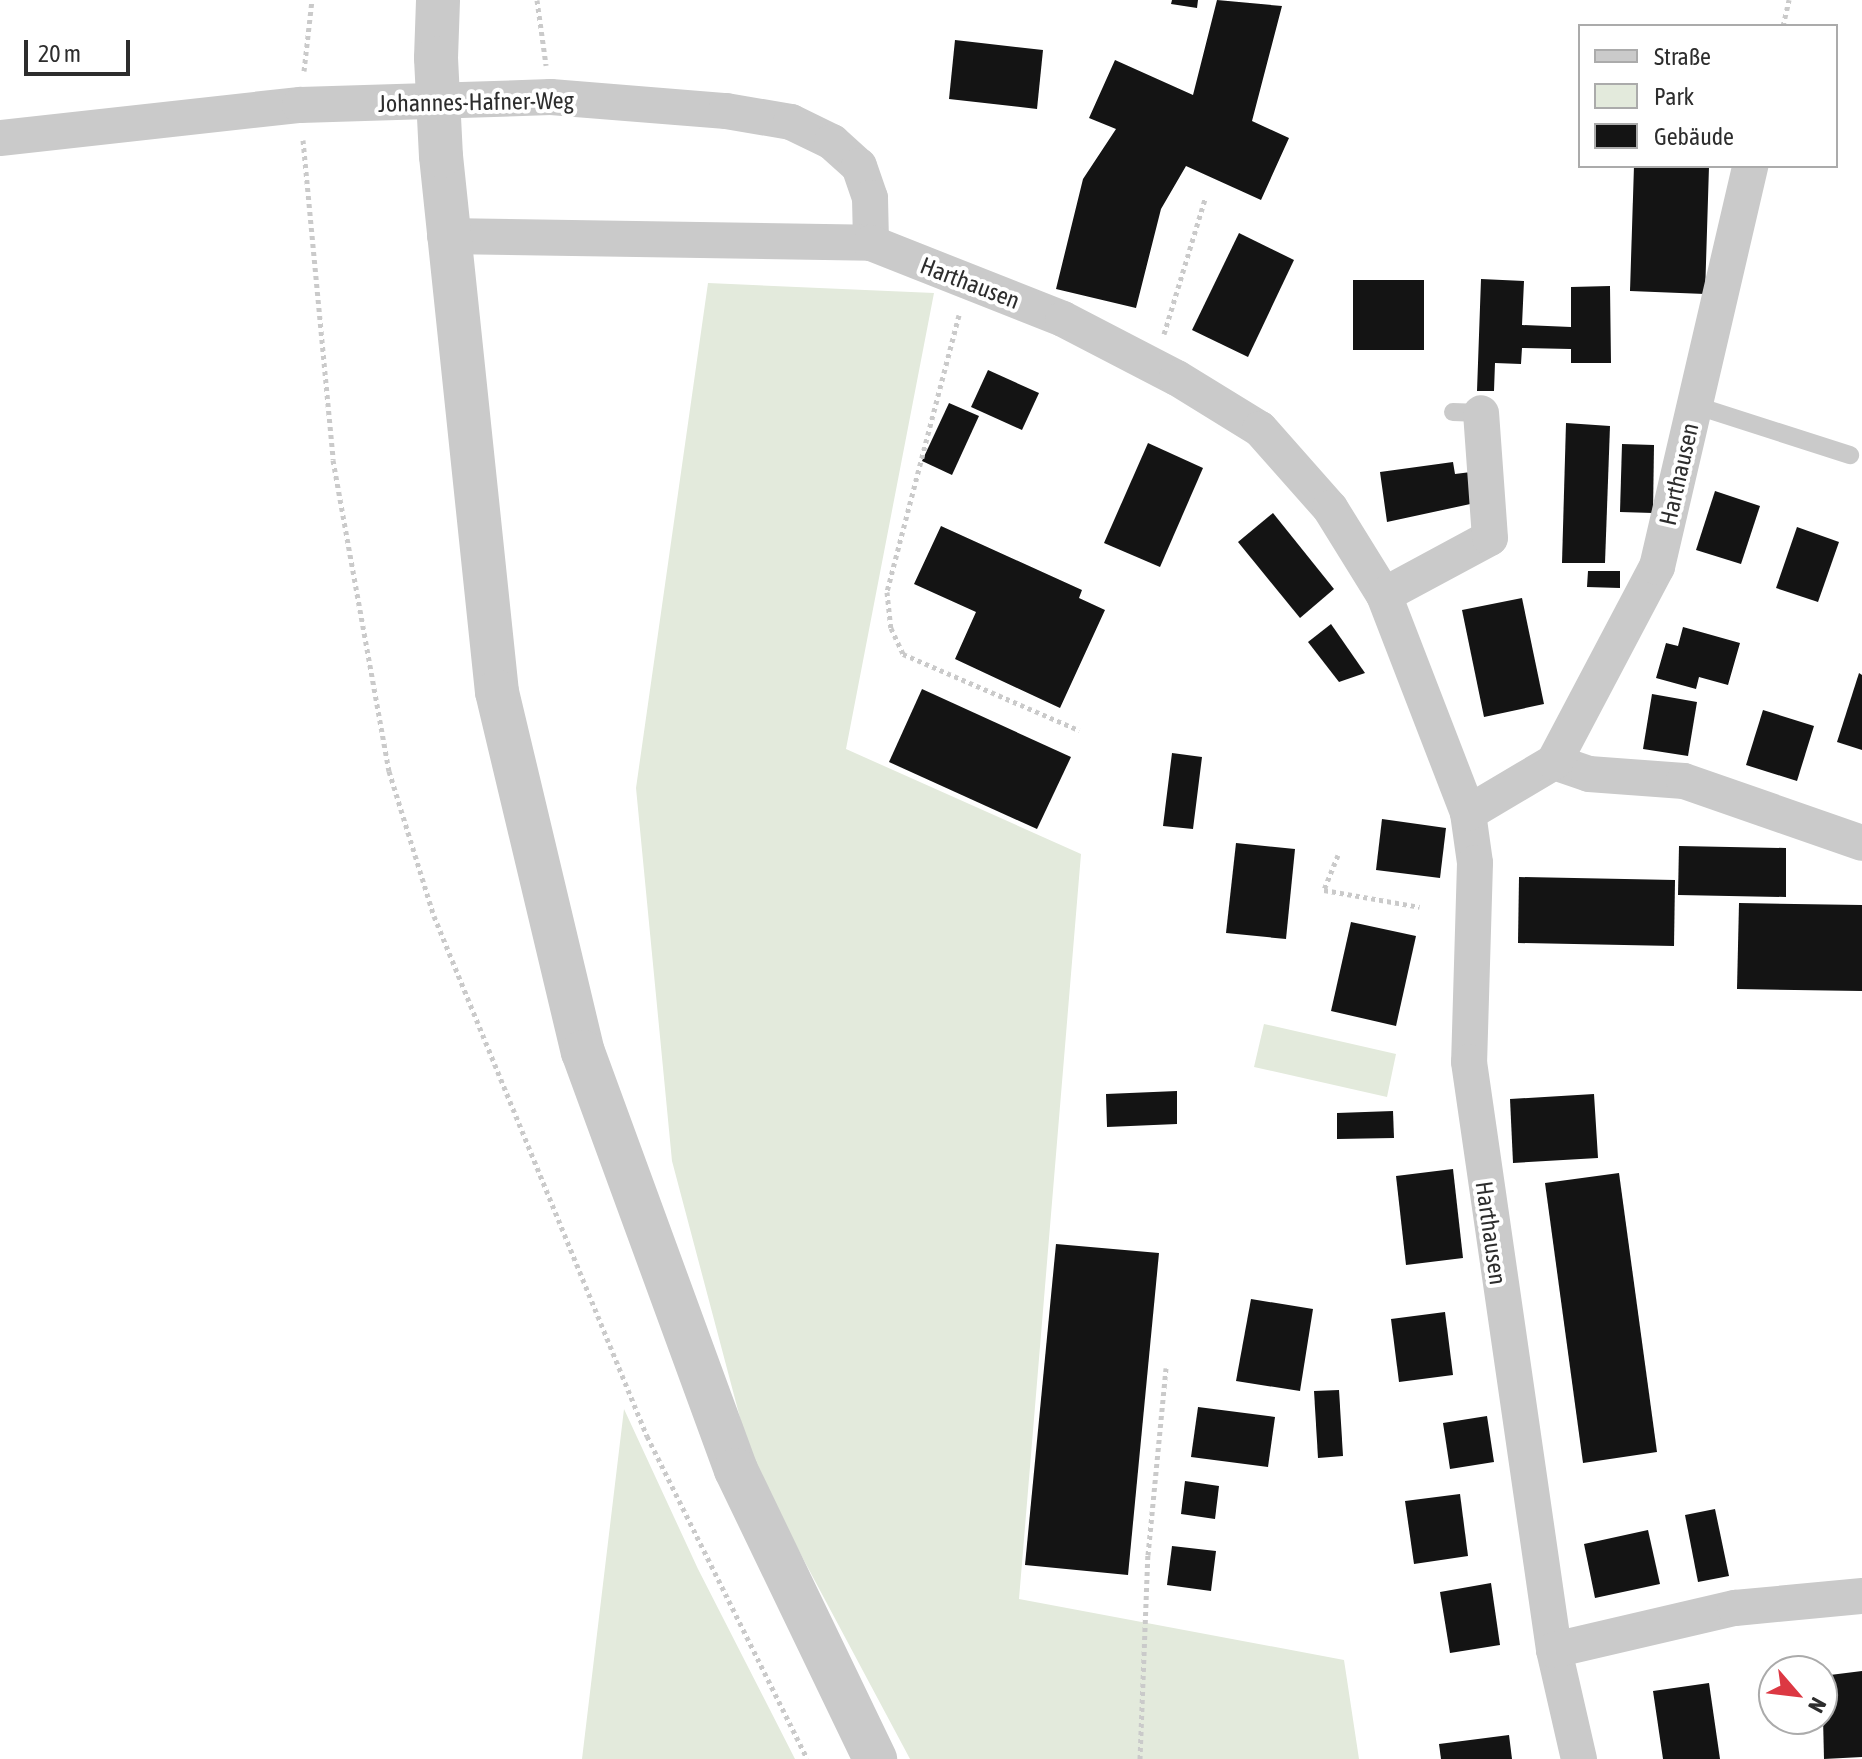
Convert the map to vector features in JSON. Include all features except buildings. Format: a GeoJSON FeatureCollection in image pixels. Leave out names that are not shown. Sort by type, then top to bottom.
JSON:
{"type":"FeatureCollection","features":[{"type":"Feature","properties":{"kind":"street"},"geometry":{"type":"LineString","coordinates":[[438,0],[436,58],[445,236],[497,692],[583,1052],[736,1470],[875,1759]]}},
{"type":"Feature","properties":{"kind":"street","name":"Johannes-Hafner-Weg"},"geometry":{"type":"LineString","coordinates":[[0,138],[300,105],[551,97],[791,122],[832,142],[859,166],[870,198],[871,243]]}},
{"type":"Feature","properties":{"kind":"street","name":"Harthausen"},"geometry":{"type":"LineString","coordinates":[[1554,762],[1657,567],[1750,168]]}},
{"type":"Feature","properties":{"kind":"street","name":"Harthausen"},"geometry":{"type":"LineString","coordinates":[[445,236],[871,243],[1063,319],[1155,366],[1285,452],[1384,595],[1468,813],[1475,863],[1469,1062],[1554,1650],[1579,1759]]}},
{"type":"Feature","properties":{"kind":"street"},"geometry":{"type":"LineString","coordinates":[[1384,595],[1490,538],[1476,413]]}},
{"type":"Feature","properties":{"kind":"street"},"geometry":{"type":"LineString","coordinates":[[1468,813],[1554,762],[1589,774],[1684,781],[1862,843]]}},
{"type":"Feature","properties":{"kind":"street"},"geometry":{"type":"LineString","coordinates":[[1554,1650],[1735,1608],[1862,1596]]}},
{"type":"Feature","properties":{"kind":"lane"},"geometry":{"type":"LineString","coordinates":[[1694,405],[1850,455]]}},
{"type":"Feature","properties":{"kind":"path"},"geometry":{"type":"LineString","coordinates":[[312,0],[300,105],[333,460],[393,786],[434,916],[647,1436],[807,1759]]}},
{"type":"Feature","properties":{"kind":"path"},"geometry":{"type":"LineString","coordinates":[[537,0],[551,97]]}},
{"type":"Feature","properties":{"kind":"path"},"geometry":{"type":"LineString","coordinates":[[1783,24],[1789,0]]}},
{"type":"Feature","properties":{"kind":"path"},"geometry":{"type":"LineString","coordinates":[[1155,366],[1205,199]]}},
{"type":"Feature","properties":{"kind":"path"},"geometry":{"type":"LineString","coordinates":[[972,285],[951,336],[887,592],[891,628],[903,654],[1079,730]]}},
{"type":"Feature","properties":{"kind":"path"},"geometry":{"type":"LineString","coordinates":[[1338,855],[1324,890],[1420,907]]}},
{"type":"Feature","properties":{"kind":"path"},"geometry":{"type":"LineString","coordinates":[[1140,1759],[1148,1555],[1166,1368]]}},
{"type":"Feature","properties":{"kind":"green space"},"geometry":{"type":"Polygon","coordinates":[[[708,283],[934,293],[846,749],[1081,854],[1019,1599],[1344,1660],[1359,1759],[910,1759],[752,1463],[672,1161],[636,788],[708,283]]]}},
{"type":"Feature","properties":{"kind":"green space"},"geometry":{"type":"Polygon","coordinates":[[[1264,1024],[1396,1054],[1387,1097],[1254,1067],[1264,1024]]]}},
{"type":"Feature","properties":{"kind":"green space"},"geometry":{"type":"Polygon","coordinates":[[[624,1409],[698,1569],[795,1759],[582,1759],[624,1409]]]}}]}
